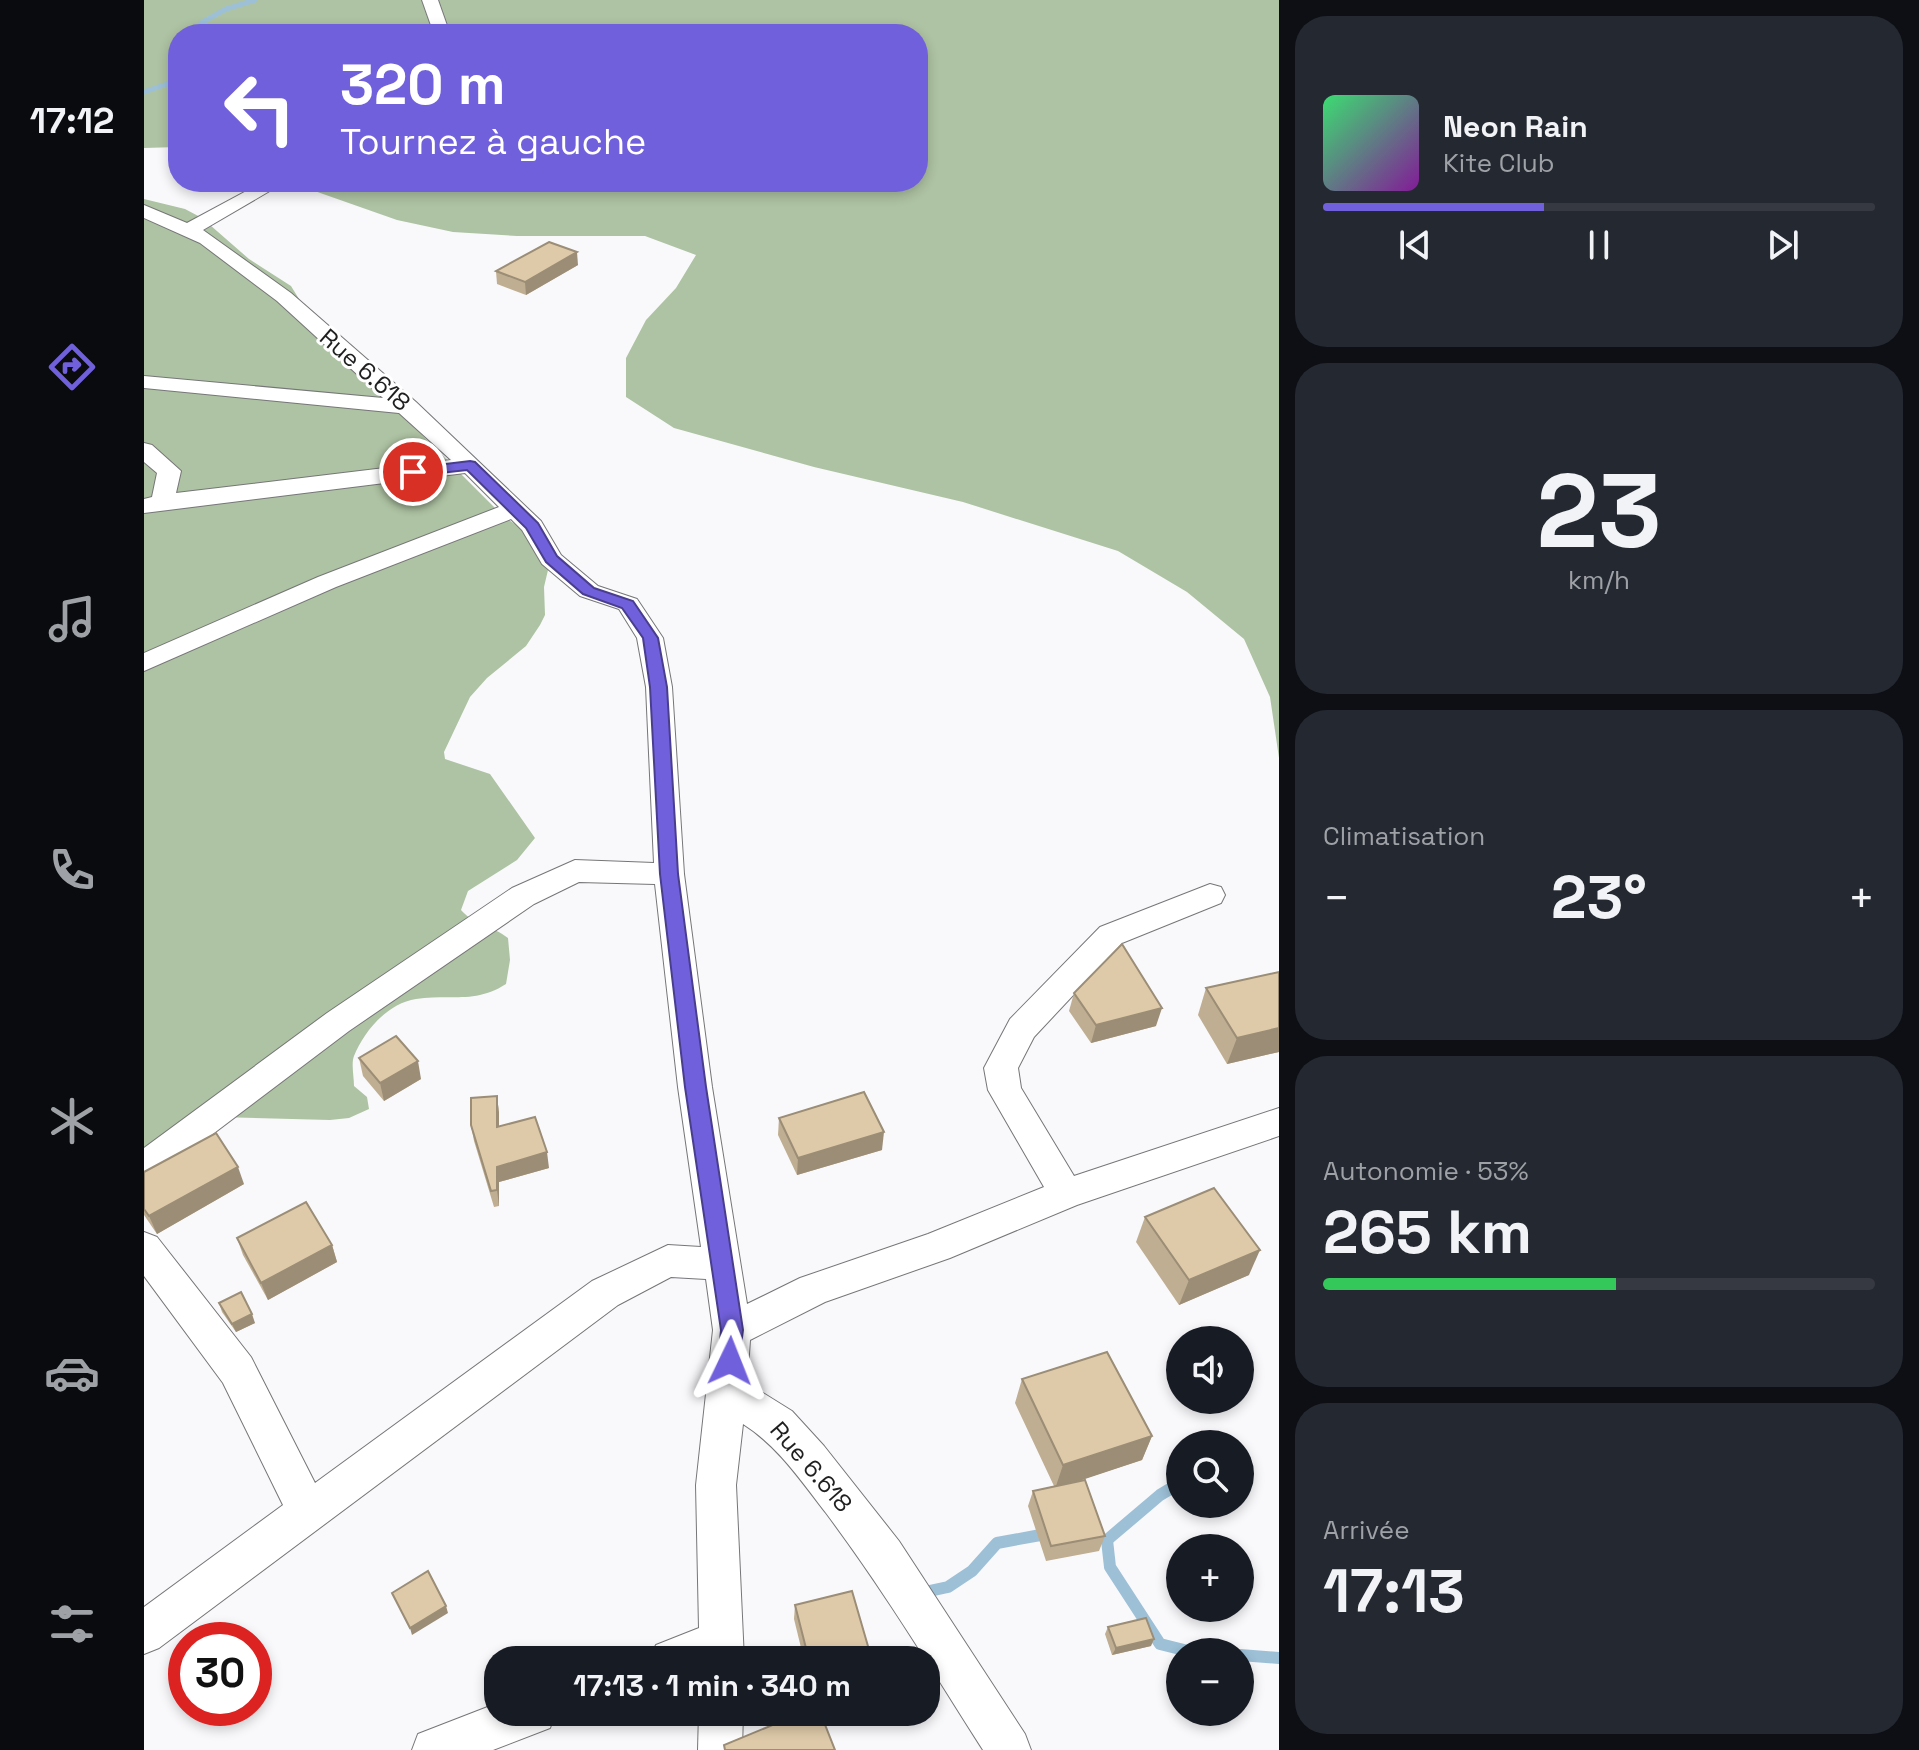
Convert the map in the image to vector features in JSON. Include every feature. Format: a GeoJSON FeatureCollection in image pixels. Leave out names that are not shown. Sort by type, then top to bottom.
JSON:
{"type":"FeatureCollection","features":[{"type":"Feature","properties":{"kind":"street"},"geometry":{"type":"LineString","coordinates":[[430,0],[438,24]]}},
{"type":"Feature","properties":{"kind":"street"},"geometry":{"type":"LineString","coordinates":[[189,230],[258,192]]}},
{"type":"Feature","properties":{"kind":"street","name":"Rue 6.618"},"geometry":{"type":"LineString","coordinates":[[144,211],[207,239],[284,297],[408,407],[515,509],[532,526],[551,559],[589,591],[628,604],[650,638],[659,687],[669,874],[695,1087],[732,1330],[727,1392],[778,1424],[819,1472],[884,1556],[1009,1750]]}},
{"type":"Feature","properties":{"kind":"street"},"geometry":{"type":"LineString","coordinates":[[144,382],[408,407]]}},
{"type":"Feature","properties":{"kind":"street"},"geometry":{"type":"LineString","coordinates":[[144,450],[169,471],[153,504]]}},
{"type":"Feature","properties":{"kind":"street"},"geometry":{"type":"LineString","coordinates":[[153,504],[470,465]]}},
{"type":"Feature","properties":{"kind":"street"},"geometry":{"type":"LineString","coordinates":[[144,663],[327,582],[515,509]]}},
{"type":"Feature","properties":{"kind":"street"},"geometry":{"type":"LineString","coordinates":[[144,1167],[338,1022],[523,896],[575,871],[669,874]]}},
{"type":"Feature","properties":{"kind":"street"},"geometry":{"type":"LineString","coordinates":[[1066,1194],[1005,1090],[1001,1068],[1022,1028],[1111,935],[1210,895]]}},
{"type":"Feature","properties":{"kind":"street"},"geometry":{"type":"LineString","coordinates":[[732,1330],[813,1290],[937,1247],[1066,1194],[1279,1122]]}},
{"type":"Feature","properties":{"kind":"street"},"geometry":{"type":"LineString","coordinates":[[144,1248],[237,1370],[307,1510]]}},
{"type":"Feature","properties":{"kind":"street"},"geometry":{"type":"LineString","coordinates":[[144,1633],[605,1293],[668,1261],[724,1264]]}},
{"type":"Feature","properties":{"kind":"street"},"geometry":{"type":"LineString","coordinates":[[722,1646],[716,1485],[727,1392]]}},
{"type":"Feature","properties":{"kind":"street"},"geometry":{"type":"LineString","coordinates":[[434,1750],[497,1726]]}},
{"type":"Feature","properties":{"kind":"street"},"geometry":{"type":"LineString","coordinates":[[720,1750],[721,1726]]}},
{"type":"Feature","properties":{"kind":"green space"},"geometry":{"type":"Polygon","coordinates":[[[144,0],[1279,0],[1279,758],[1270,697],[1244,639],[1187,592],[1118,551],[963,502],[814,467],[674,428],[626,397],[626,358],[646,320],[676,288],[696,255],[645,236],[517,236],[453,232],[397,220],[317,192],[928,192],[928,24],[168,24],[168,147],[144,148],[144,0]]]}},
{"type":"Feature","properties":{"kind":"green space"},"geometry":{"type":"Polygon","coordinates":[[[144,199],[185,209],[202,218],[249,259],[291,286],[307,312],[419,432],[502,515],[539,541],[548,570],[544,587],[545,615],[540,625],[526,646],[487,678],[470,697],[444,752],[445,759],[490,774],[535,838],[517,860],[468,891],[461,910],[508,938],[510,960],[506,984],[473,996],[416,999],[396,1006],[378,1020],[358,1047],[353,1063],[354,1086],[367,1097],[369,1109],[349,1118],[330,1120],[218,1117],[144,1164],[144,199]]]}},
{"type":"Feature","properties":{"kind":"building"},"geometry":{"type":"Polygon","coordinates":[[[549,242],[577,252],[525,282],[496,271],[549,242]]]}},
{"type":"Feature","properties":{"kind":"building"},"geometry":{"type":"Polygon","coordinates":[[[1122,944],[1162,1008],[1096,1025],[1074,993],[1122,944]]]}},
{"type":"Feature","properties":{"kind":"building"},"geometry":{"type":"Polygon","coordinates":[[[1279,972],[1279,1028],[1237,1038],[1206,988],[1279,972]]]}},
{"type":"Feature","properties":{"kind":"building"},"geometry":{"type":"Polygon","coordinates":[[[396,1036],[418,1061],[380,1083],[359,1058],[396,1036]]]}},
{"type":"Feature","properties":{"kind":"building"},"geometry":{"type":"Polygon","coordinates":[[[864,1092],[884,1132],[798,1158],[779,1118],[864,1092]]]}},
{"type":"Feature","properties":{"kind":"building"},"geometry":{"type":"Polygon","coordinates":[[[497,1096],[497,1127],[535,1117],[547,1152],[497,1167],[497,1190],[491,1191],[471,1125],[471,1098],[497,1096]]]}},
{"type":"Feature","properties":{"kind":"building"},"geometry":{"type":"Polygon","coordinates":[[[216,1133],[238,1167],[149,1216],[144,1209],[144,1172],[216,1133]]]}},
{"type":"Feature","properties":{"kind":"building"},"geometry":{"type":"Polygon","coordinates":[[[1214,1188],[1260,1250],[1189,1280],[1145,1217],[1214,1188]]]}},
{"type":"Feature","properties":{"kind":"building"},"geometry":{"type":"Polygon","coordinates":[[[306,1202],[332,1245],[261,1283],[237,1238],[306,1202]]]}},
{"type":"Feature","properties":{"kind":"building"},"geometry":{"type":"Polygon","coordinates":[[[241,1292],[252,1314],[232,1324],[219,1303],[241,1292]]]}},
{"type":"Feature","properties":{"kind":"building"},"geometry":{"type":"Polygon","coordinates":[[[1107,1352],[1152,1436],[1063,1465],[1022,1379],[1107,1352]]]}},
{"type":"Feature","properties":{"kind":"building"},"geometry":{"type":"Polygon","coordinates":[[[1085,1480],[1105,1536],[1051,1546],[1033,1491],[1085,1480]]]}},
{"type":"Feature","properties":{"kind":"building"},"geometry":{"type":"Polygon","coordinates":[[[428,1571],[446,1606],[410,1628],[392,1593],[428,1571]]]}},
{"type":"Feature","properties":{"kind":"building"},"geometry":{"type":"Polygon","coordinates":[[[852,1591],[868,1646],[805,1646],[795,1605],[852,1591]]]}},
{"type":"Feature","properties":{"kind":"building"},"geometry":{"type":"Polygon","coordinates":[[[1146,1618],[1154,1639],[1116,1648],[1108,1627],[1146,1618]]]}},
{"type":"Feature","properties":{"kind":"building"},"geometry":{"type":"Polygon","coordinates":[[[770,1726],[826,1726],[835,1750],[725,1750],[724,1745],[770,1726]]]}},
{"type":"Feature","properties":{"kind":"waterway"},"geometry":{"type":"LineString","coordinates":[[201,24],[226,9],[255,0]]}},
{"type":"Feature","properties":{"kind":"waterway"},"geometry":{"type":"LineString","coordinates":[[144,92],[168,84]]}},
{"type":"Feature","properties":{"kind":"waterway"},"geometry":{"type":"LineString","coordinates":[[1166,1491],[1107,1540],[1110,1567],[1160,1644],[1166,1646]]}},
{"type":"Feature","properties":{"kind":"waterway"},"geometry":{"type":"LineString","coordinates":[[920,1593],[948,1587],[972,1571],[997,1543],[1046,1534]]}},
{"type":"Feature","properties":{"kind":"waterway"},"geometry":{"type":"LineString","coordinates":[[1254,1656],[1279,1658]]}},
{"type":"Feature","properties":{"kind":"route"},"geometry":{"type":"LineString","coordinates":[[413,472],[470,465],[532,526],[551,559],[589,591],[628,604],[650,638],[659,687],[669,874],[695,1087],[724,1264],[732,1330],[730,1361]]}}]}
